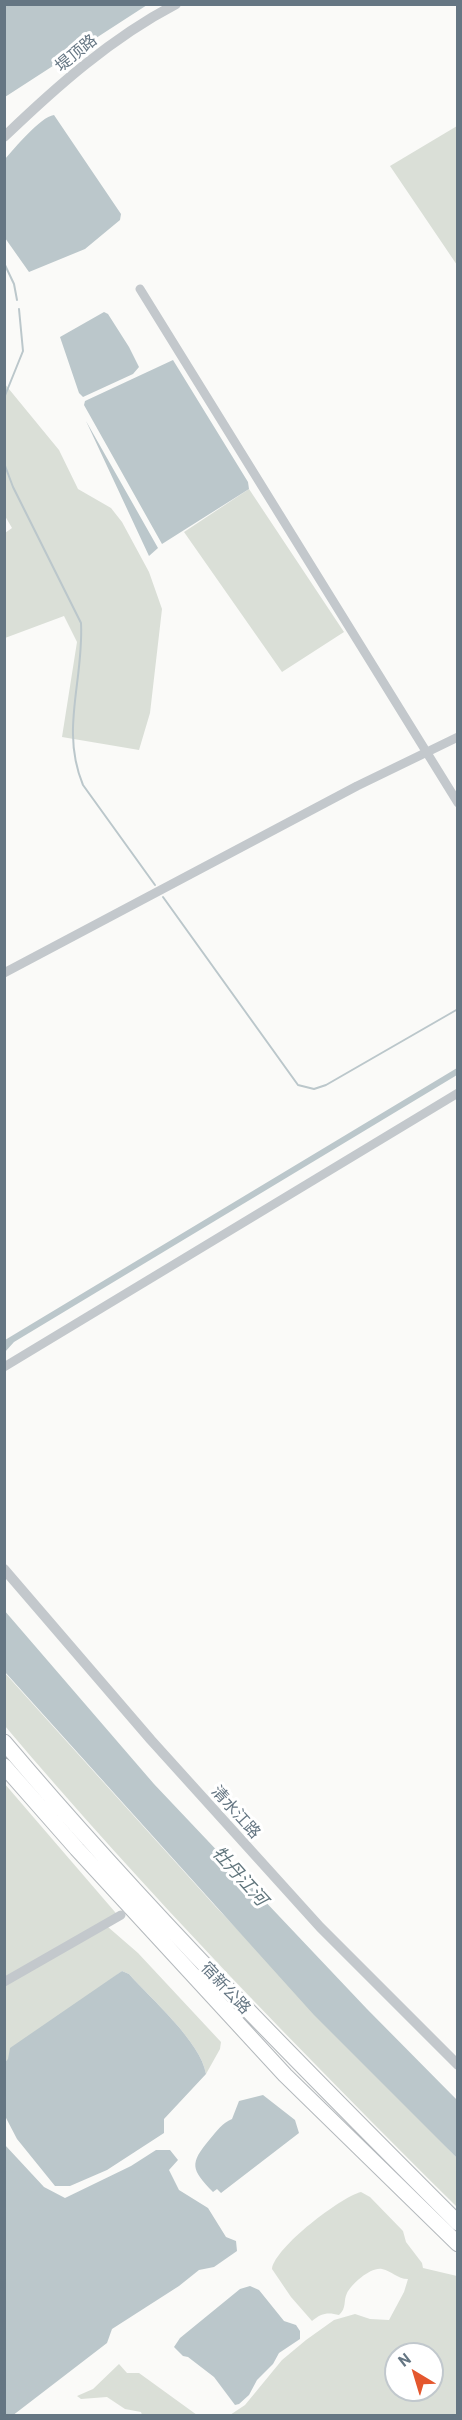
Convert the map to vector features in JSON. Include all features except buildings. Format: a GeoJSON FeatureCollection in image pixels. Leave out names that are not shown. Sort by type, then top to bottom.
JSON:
{"type":"FeatureCollection","features":[{"type":"Feature","properties":{"kind":"highway","name":"宿新公路"},"geometry":{"type":"LineString","coordinates":[[4,1742],[68,1817],[269,2035],[458,2223]]}},
{"type":"Feature","properties":{"kind":"highway","name":"宿新公路"},"geometry":{"type":"LineString","coordinates":[[4,1766],[77,1849],[285,2075],[458,2244]]}},
{"type":"Feature","properties":{"kind":"street","name":"堤顶路"},"geometry":{"type":"LineString","coordinates":[[4,137],[44,98],[108,47],[176,4]]}},
{"type":"Feature","properties":{"kind":"street"},"geometry":{"type":"LineString","coordinates":[[140,288],[458,802]]}},
{"type":"Feature","properties":{"kind":"street"},"geometry":{"type":"LineString","coordinates":[[4,973],[357,786],[458,737]]}},
{"type":"Feature","properties":{"kind":"street"},"geometry":{"type":"LineString","coordinates":[[4,1367],[458,1093]]}},
{"type":"Feature","properties":{"kind":"street","name":"清水江路"},"geometry":{"type":"LineString","coordinates":[[4,1569],[151,1740],[320,1927],[456,2060]]}},
{"type":"Feature","properties":{"kind":"street"},"geometry":{"type":"LineString","coordinates":[[4,1982],[121,1915]]}},
{"type":"Feature","properties":{"kind":"shaded area"},"geometry":{"type":"Polygon","coordinates":[[[457,126],[457,265],[390,166],[457,126]]]}},
{"type":"Feature","properties":{"kind":"shaded area"},"geometry":{"type":"Polygon","coordinates":[[[4,383],[59,450],[78,489],[111,508],[122,522],[149,572],[162,609],[150,713],[139,750],[62,737],[77,642],[64,616],[5,638],[5,533],[12,528],[5,516],[4,383]]]}},
{"type":"Feature","properties":{"kind":"shaded area"},"geometry":{"type":"Polygon","coordinates":[[[249,489],[344,632],[282,672],[184,532],[249,489]]]}},
{"type":"Feature","properties":{"kind":"shaded area"},"geometry":{"type":"Polygon","coordinates":[[[4,1672],[216,1907],[457,2158],[457,2207],[169,1911],[5,1726],[4,1672]]]}},
{"type":"Feature","properties":{"kind":"shaded area"},"geometry":{"type":"Polygon","coordinates":[[[4,1783],[121,1919],[108,1927],[138,1953],[221,2042],[220,2049],[206,2074],[195,2048],[185,2035],[129,1974],[122,1971],[5,2062],[4,1783]]]}},
{"type":"Feature","properties":{"kind":"shaded area"},"geometry":{"type":"Polygon","coordinates":[[[361,2192],[370,2197],[403,2231],[406,2242],[422,2263],[423,2268],[457,2276],[457,2415],[230,2415],[245,2405],[282,2360],[334,2320],[355,2314],[370,2319],[389,2320],[404,2292],[408,2279],[377,2269],[362,2277],[349,2289],[343,2310],[339,2315],[325,2314],[312,2321],[291,2297],[272,2269],[276,2260],[296,2236],[339,2203],[361,2192]]]}},
{"type":"Feature","properties":{"kind":"shaded area"},"geometry":{"type":"Polygon","coordinates":[[[119,2364],[127,2373],[139,2373],[197,2415],[142,2415],[141,2412],[125,2409],[107,2397],[81,2399],[77,2396],[93,2389],[119,2364]]]}},
{"type":"Feature","properties":{"kind":"water"},"geometry":{"type":"Polygon","coordinates":[[[5,4],[147,4],[147,5],[5,97],[5,4]]]}},
{"type":"Feature","properties":{"kind":"water"},"geometry":{"type":"Polygon","coordinates":[[[54,115],[121,214],[120,220],[85,249],[29,272],[5,238],[5,159],[35,127],[54,115]]]}},
{"type":"Feature","properties":{"kind":"water"},"geometry":{"type":"Polygon","coordinates":[[[104,312],[108,314],[129,347],[139,367],[133,374],[83,397],[79,393],[60,337],[104,312]]]}},
{"type":"Feature","properties":{"kind":"water"},"geometry":{"type":"Polygon","coordinates":[[[173,360],[248,482],[249,489],[162,544],[84,405],[85,401],[173,360]]]}},
{"type":"Feature","properties":{"kind":"water"},"geometry":{"type":"Polygon","coordinates":[[[86,421],[158,548],[149,556],[86,421]]]}},
{"type":"Feature","properties":{"kind":"water"},"geometry":{"type":"Polygon","coordinates":[[[457,1068],[457,1075],[14,1342],[5,1352],[5,1340],[457,1068]]]}},
{"type":"Feature","properties":{"kind":"water","name":"牡丹江河"},"geometry":{"type":"Polygon","coordinates":[[[4,1610],[154,1784],[367,2009],[457,2100],[457,2158],[314,2015],[5,1672],[4,1610]]]}},
{"type":"Feature","properties":{"kind":"water"},"geometry":{"type":"Polygon","coordinates":[[[122,1971],[129,1974],[185,2035],[195,2048],[206,2074],[164,2119],[164,2133],[107,2170],[70,2186],[55,2186],[17,2139],[5,2116],[5,2062],[8,2059],[10,2048],[122,1971]]]}},
{"type":"Feature","properties":{"kind":"water"},"geometry":{"type":"Polygon","coordinates":[[[263,2095],[295,2120],[299,2133],[221,2193],[217,2189],[213,2192],[197,2172],[195,2166],[199,2155],[220,2128],[232,2119],[239,2101],[263,2095]]]}},
{"type":"Feature","properties":{"kind":"water"},"geometry":{"type":"Polygon","coordinates":[[[5,2145],[44,2187],[65,2198],[131,2166],[156,2150],[170,2150],[178,2160],[169,2170],[179,2190],[208,2208],[226,2237],[236,2241],[237,2251],[214,2267],[199,2270],[179,2286],[112,2329],[107,2343],[12,2416],[4,2415],[5,2145]]]}},
{"type":"Feature","properties":{"kind":"water"},"geometry":{"type":"Polygon","coordinates":[[[250,2286],[259,2290],[284,2321],[296,2325],[300,2331],[300,2339],[279,2353],[273,2364],[257,2380],[249,2395],[235,2405],[214,2377],[174,2347],[180,2338],[240,2289],[250,2286]]]}},
{"type":"Feature","properties":{"kind":"waterway"},"geometry":{"type":"LineString","coordinates":[[4,263],[14,284],[17,300]]}},
{"type":"Feature","properties":{"kind":"waterway"},"geometry":{"type":"LineString","coordinates":[[4,398],[23,351],[19,309]]}},
{"type":"Feature","properties":{"kind":"waterway"},"geometry":{"type":"LineString","coordinates":[[4,463],[13,487],[81,623],[73,744],[76,765],[83,785],[155,885]]}},
{"type":"Feature","properties":{"kind":"waterway"},"geometry":{"type":"LineString","coordinates":[[163,897],[298,1085],[314,1089],[326,1085],[458,1009]]}}]}
